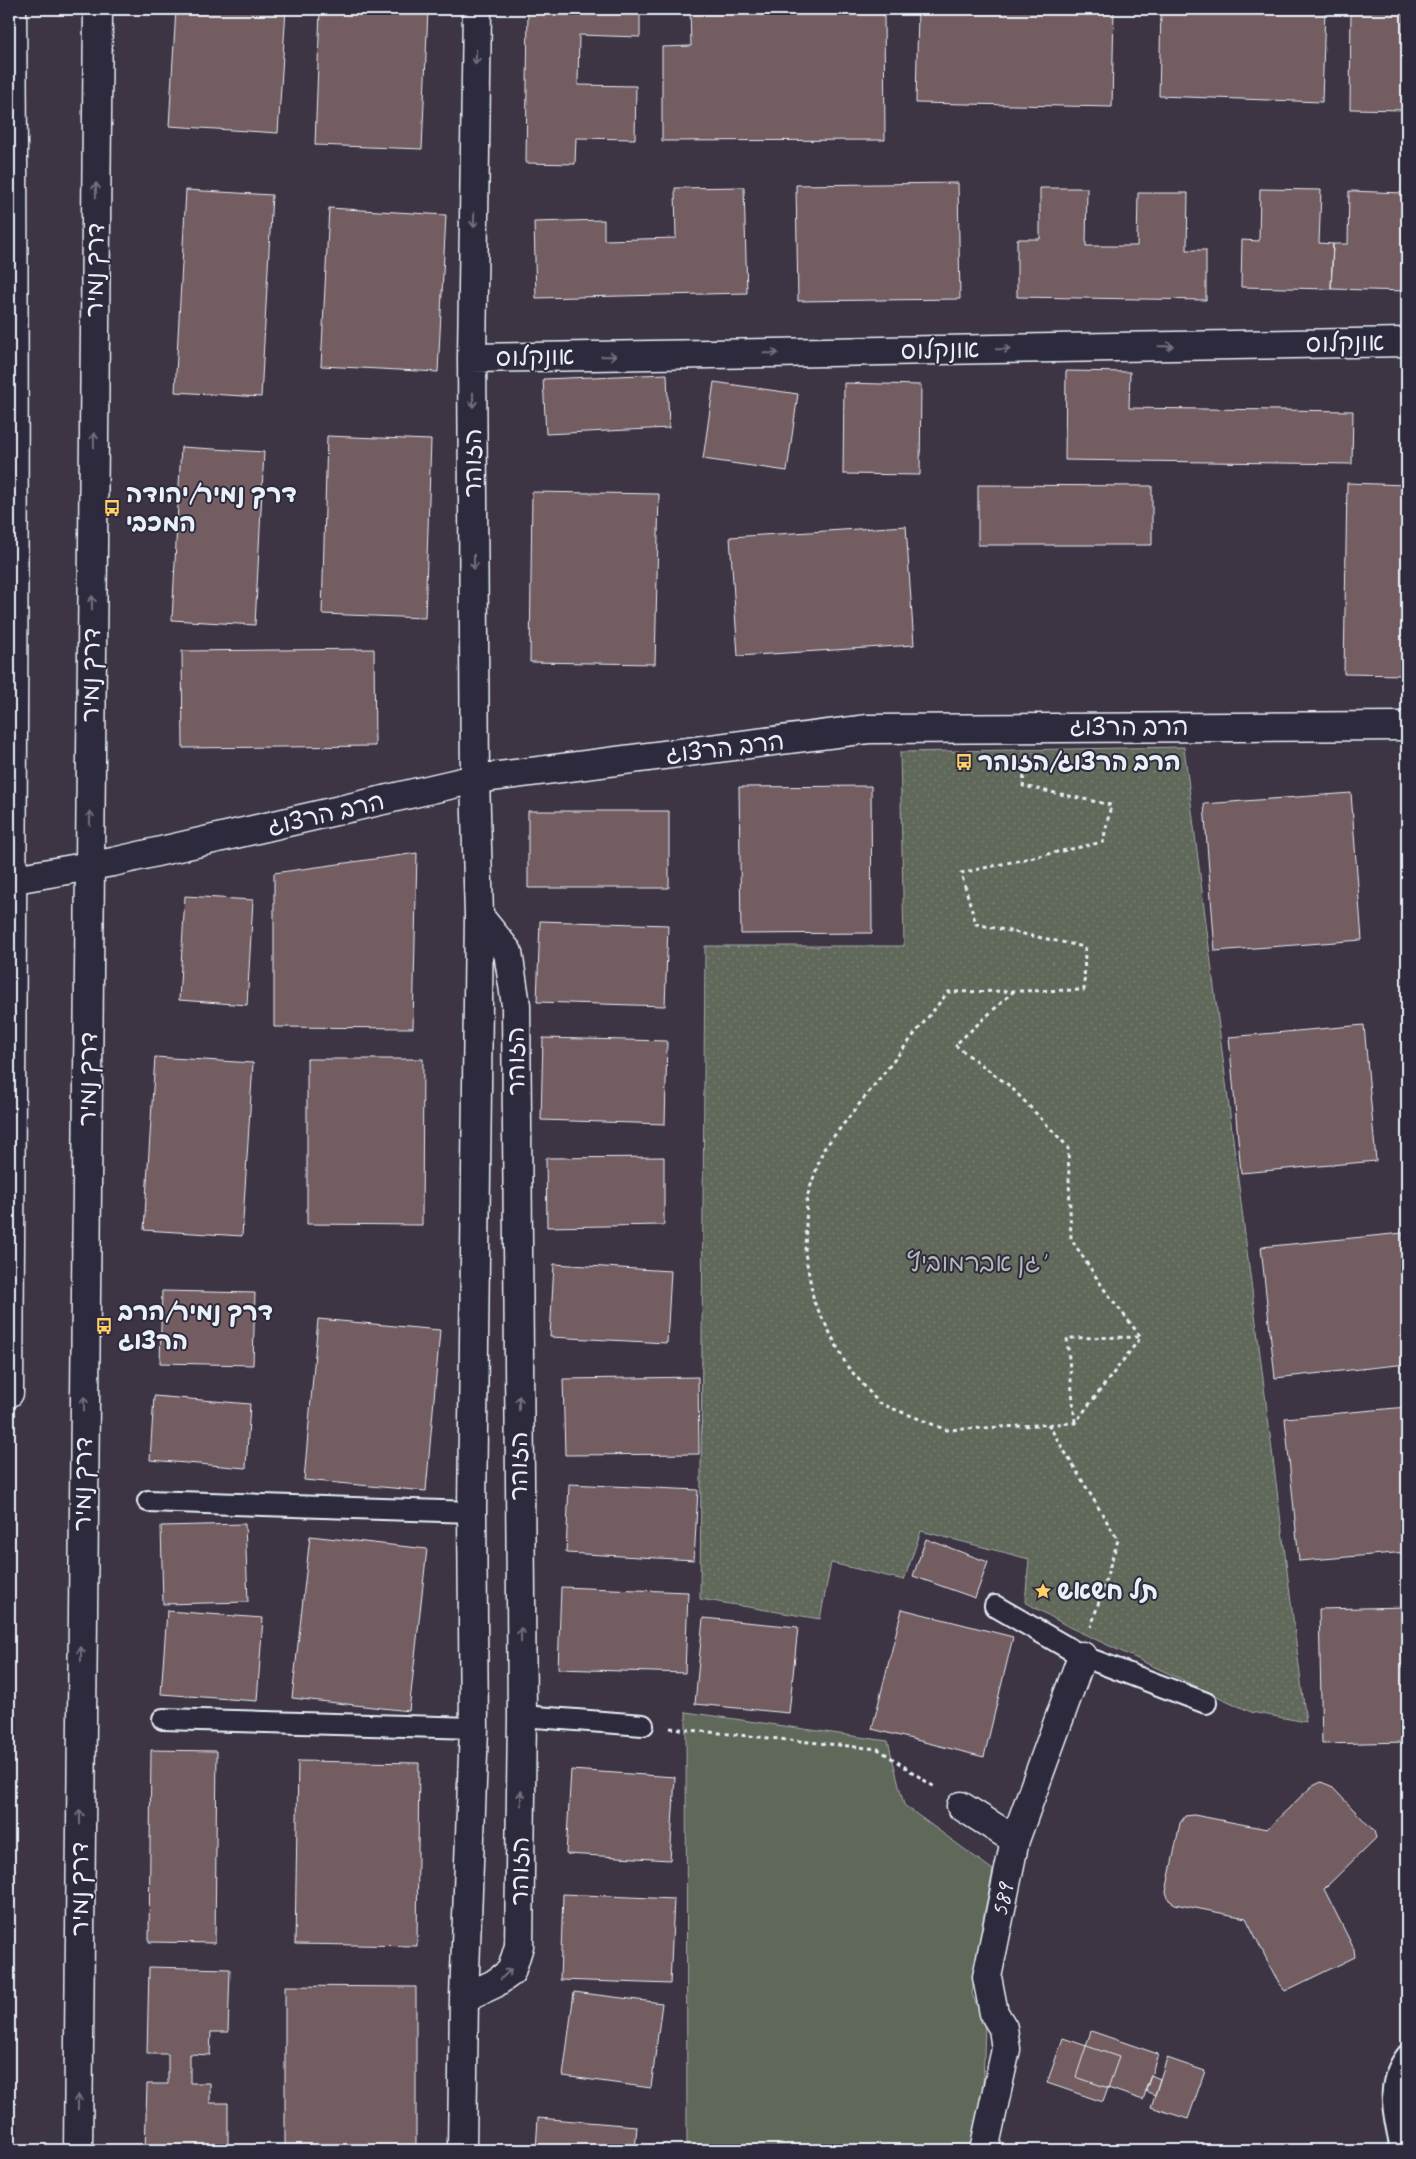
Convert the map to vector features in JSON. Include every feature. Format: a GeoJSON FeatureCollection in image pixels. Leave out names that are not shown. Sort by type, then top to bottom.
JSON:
{"type":"FeatureCollection","features":[{"type":"Feature","properties":{"kind":"street"},"geometry":{"type":"LineString","coordinates":[[9,1393],[14,300],[12,9]]}},
{"type":"Feature","properties":{"kind":"street","name":"דרך נמיר"},"geometry":{"type":"LineString","coordinates":[[78,2150],[98,9]]}},
{"type":"Feature","properties":{"kind":"street","name":"הזוהר"},"geometry":{"type":"LineString","coordinates":[[462,2150],[464,1998],[474,1728],[472,1512],[479,916],[475,780],[472,358],[477,9]]}},
{"type":"Feature","properties":{"kind":"street","name":"אונקלוס"},"geometry":{"type":"LineString","coordinates":[[472,358],[1407,342]]}},
{"type":"Feature","properties":{"kind":"street","name":"הרב הרצוג"},"geometry":{"type":"LineString","coordinates":[[11,865],[54,873],[90,867],[475,780],[868,729],[1407,726]]}},
{"type":"Feature","properties":{"kind":"street","name":"הזוהר"},"geometry":{"type":"LineString","coordinates":[[464,1998],[494,1984],[511,1972],[519,1946],[522,1716],[516,1006],[508,952],[479,916]]}},
{"type":"Feature","properties":{"kind":"street","name":"589"},"geometry":{"type":"LineString","coordinates":[[984,2150],[1006,2049],[1003,2028],[994,2013],[987,1976],[1015,1840],[1082,1656]]}},
{"type":"Feature","properties":{"kind":"street"},"geometry":{"type":"LineString","coordinates":[[961,1806],[1015,1840]]}},
{"type":"Feature","properties":{"kind":"lane"},"geometry":{"type":"LineString","coordinates":[[11,865],[90,867]]}},
{"type":"Feature","properties":{"kind":"lane"},"geometry":{"type":"LineString","coordinates":[[148,1501],[472,1512]]}},
{"type":"Feature","properties":{"kind":"lane"},"geometry":{"type":"LineString","coordinates":[[995,1606],[1082,1656],[1206,1703]]}},
{"type":"Feature","properties":{"kind":"lane"},"geometry":{"type":"LineString","coordinates":[[522,1716],[643,1726]]}},
{"type":"Feature","properties":{"kind":"lane"},"geometry":{"type":"LineString","coordinates":[[163,1719],[474,1728]]}},
{"type":"Feature","properties":{"kind":"lane"},"geometry":{"type":"LineString","coordinates":[[1401,2150],[1392,2096],[1396,2070],[1407,2055]]}},
{"type":"Feature","properties":{"kind":"path"},"geometry":{"type":"LineString","coordinates":[[1027,727],[1023,786],[1111,805],[1103,842],[961,872],[976,924],[1085,947],[1084,990],[948,992],[823,1150],[807,1197],[805,1253],[814,1302],[847,1366],[879,1403],[947,1430],[1076,1422],[1142,1337]]}},
{"type":"Feature","properties":{"kind":"path"},"geometry":{"type":"LineString","coordinates":[[1014,991],[955,1045],[1011,1087],[1068,1147],[1071,1239],[1104,1289],[1142,1337]]}},
{"type":"Feature","properties":{"kind":"path"},"geometry":{"type":"LineString","coordinates":[[1076,1422],[1067,1338],[1142,1337]]}},
{"type":"Feature","properties":{"kind":"path"},"geometry":{"type":"LineString","coordinates":[[1048,1424],[1118,1540],[1082,1656]]}},
{"type":"Feature","properties":{"kind":"path"},"geometry":{"type":"LineString","coordinates":[[643,1726],[878,1748],[961,1806]]}},
{"type":"Feature","properties":{"kind":"green space","name":"גן אברמוביץ'"},"geometry":{"type":"Polygon","coordinates":[[[1184,747],[1306,1722],[1251,1712],[1069,1627],[1025,1602],[1029,1559],[921,1531],[904,1580],[831,1563],[820,1619],[700,1599],[705,946],[904,946],[900,752],[1184,747]]]}},
{"type":"Feature","properties":{"kind":"green space"},"geometry":{"type":"Polygon","coordinates":[[[686,1712],[888,1741],[904,1805],[993,1870],[982,1924],[972,1994],[985,2024],[983,2087],[976,2141],[973,2150],[687,2150],[686,1712]]]}},
{"type":"Feature","properties":{"kind":"building"},"geometry":{"type":"Polygon","coordinates":[[[176,9],[286,9],[278,133],[169,126],[176,9]]]}},
{"type":"Feature","properties":{"kind":"building"},"geometry":{"type":"Polygon","coordinates":[[[320,9],[428,9],[422,149],[315,145],[320,9]]]}},
{"type":"Feature","properties":{"kind":"building"},"geometry":{"type":"Polygon","coordinates":[[[528,9],[640,9],[640,37],[579,35],[578,85],[636,86],[635,139],[576,138],[575,164],[526,163],[528,9]]]}},
{"type":"Feature","properties":{"kind":"building"},"geometry":{"type":"Polygon","coordinates":[[[690,9],[884,9],[885,140],[662,141],[662,47],[691,46],[690,9]]]}},
{"type":"Feature","properties":{"kind":"building"},"geometry":{"type":"Polygon","coordinates":[[[918,9],[1114,9],[1112,107],[916,103],[918,9]]]}},
{"type":"Feature","properties":{"kind":"building"},"geometry":{"type":"Polygon","coordinates":[[[1161,9],[1325,9],[1322,102],[1159,96],[1161,9]]]}},
{"type":"Feature","properties":{"kind":"building"},"geometry":{"type":"Polygon","coordinates":[[[1351,9],[1407,9],[1407,110],[1350,109],[1351,9]]]}},
{"type":"Feature","properties":{"kind":"building"},"geometry":{"type":"Polygon","coordinates":[[[958,183],[960,299],[798,301],[796,185],[958,183]]]}},
{"type":"Feature","properties":{"kind":"building"},"geometry":{"type":"Polygon","coordinates":[[[744,187],[747,293],[536,298],[534,222],[604,220],[604,240],[676,238],[675,188],[744,187]]]}},
{"type":"Feature","properties":{"kind":"building"},"geometry":{"type":"Polygon","coordinates":[[[1040,188],[1087,188],[1086,246],[1137,246],[1138,193],[1188,193],[1187,250],[1206,250],[1206,300],[1017,297],[1017,239],[1040,239],[1040,188]]]}},
{"type":"Feature","properties":{"kind":"building"},"geometry":{"type":"Polygon","coordinates":[[[1260,189],[1321,190],[1319,243],[1333,244],[1331,289],[1241,287],[1242,240],[1259,241],[1260,189]]]}},
{"type":"Feature","properties":{"kind":"building"},"geometry":{"type":"Polygon","coordinates":[[[186,190],[272,195],[261,397],[175,392],[186,190]]]}},
{"type":"Feature","properties":{"kind":"building"},"geometry":{"type":"Polygon","coordinates":[[[1349,191],[1404,193],[1403,236],[1407,236],[1407,291],[1331,289],[1333,244],[1348,244],[1349,191]]]}},
{"type":"Feature","properties":{"kind":"building"},"geometry":{"type":"Polygon","coordinates":[[[329,208],[446,215],[438,372],[321,366],[329,208]]]}},
{"type":"Feature","properties":{"kind":"building"},"geometry":{"type":"Polygon","coordinates":[[[1066,371],[1130,372],[1129,408],[1353,411],[1352,464],[1065,460],[1066,371]]]}},
{"type":"Feature","properties":{"kind":"building"},"geometry":{"type":"Polygon","coordinates":[[[667,374],[669,428],[546,434],[543,379],[667,374]]]}},
{"type":"Feature","properties":{"kind":"building"},"geometry":{"type":"Polygon","coordinates":[[[714,382],[798,394],[787,471],[703,459],[714,382]]]}},
{"type":"Feature","properties":{"kind":"building"},"geometry":{"type":"Polygon","coordinates":[[[844,383],[921,385],[920,475],[843,474],[844,383]]]}},
{"type":"Feature","properties":{"kind":"building"},"geometry":{"type":"Polygon","coordinates":[[[327,436],[431,440],[425,618],[322,614],[327,436]]]}},
{"type":"Feature","properties":{"kind":"building"},"geometry":{"type":"Polygon","coordinates":[[[181,447],[264,452],[255,625],[172,620],[181,447]]]}},
{"type":"Feature","properties":{"kind":"building"},"geometry":{"type":"Polygon","coordinates":[[[1347,483],[1407,485],[1407,675],[1344,674],[1347,483]]]}},
{"type":"Feature","properties":{"kind":"building"},"geometry":{"type":"Polygon","coordinates":[[[978,485],[1152,486],[1152,545],[978,545],[978,485]]]}},
{"type":"Feature","properties":{"kind":"building"},"geometry":{"type":"Polygon","coordinates":[[[532,492],[659,494],[655,664],[530,662],[532,492]]]}},
{"type":"Feature","properties":{"kind":"building"},"geometry":{"type":"Polygon","coordinates":[[[906,526],[914,645],[738,656],[730,537],[906,526]]]}},
{"type":"Feature","properties":{"kind":"building"},"geometry":{"type":"Polygon","coordinates":[[[374,649],[375,746],[183,748],[182,651],[374,649]]]}},
{"type":"Feature","properties":{"kind":"building"},"geometry":{"type":"Polygon","coordinates":[[[871,786],[872,933],[741,934],[739,787],[871,786]]]}},
{"type":"Feature","properties":{"kind":"building"},"geometry":{"type":"Polygon","coordinates":[[[1351,793],[1362,940],[1215,951],[1204,804],[1351,793]]]}},
{"type":"Feature","properties":{"kind":"building"},"geometry":{"type":"Polygon","coordinates":[[[528,811],[669,811],[669,888],[528,888],[528,811]]]}},
{"type":"Feature","properties":{"kind":"building"},"geometry":{"type":"Polygon","coordinates":[[[417,853],[413,1028],[274,1027],[274,873],[417,853]]]}},
{"type":"Feature","properties":{"kind":"building"},"geometry":{"type":"Polygon","coordinates":[[[185,896],[253,900],[247,1005],[179,1000],[185,896]]]}},
{"type":"Feature","properties":{"kind":"building"},"geometry":{"type":"Polygon","coordinates":[[[540,921],[668,925],[665,1006],[537,1002],[540,921]]]}},
{"type":"Feature","properties":{"kind":"building"},"geometry":{"type":"Polygon","coordinates":[[[1364,1025],[1376,1161],[1241,1173],[1229,1037],[1364,1025]]]}},
{"type":"Feature","properties":{"kind":"building"},"geometry":{"type":"Polygon","coordinates":[[[543,1038],[667,1041],[665,1124],[541,1120],[543,1038]]]}},
{"type":"Feature","properties":{"kind":"building"},"geometry":{"type":"Polygon","coordinates":[[[155,1057],[253,1063],[242,1236],[144,1230],[155,1057]]]}},
{"type":"Feature","properties":{"kind":"building"},"geometry":{"type":"Polygon","coordinates":[[[307,1059],[423,1059],[422,1225],[307,1224],[307,1059]]]}},
{"type":"Feature","properties":{"kind":"building"},"geometry":{"type":"Polygon","coordinates":[[[664,1157],[664,1225],[547,1227],[546,1158],[664,1157]]]}},
{"type":"Feature","properties":{"kind":"building"},"geometry":{"type":"Polygon","coordinates":[[[1403,1233],[1407,1272],[1407,1364],[1275,1378],[1261,1247],[1403,1233]]]}},
{"type":"Feature","properties":{"kind":"building"},"geometry":{"type":"Polygon","coordinates":[[[554,1264],[671,1271],[667,1343],[550,1337],[554,1264]]]}},
{"type":"Feature","properties":{"kind":"building"},"geometry":{"type":"Polygon","coordinates":[[[162,1291],[255,1293],[253,1365],[160,1363],[162,1291]]]}},
{"type":"Feature","properties":{"kind":"building"},"geometry":{"type":"Polygon","coordinates":[[[318,1319],[440,1330],[426,1491],[304,1480],[318,1319]]]}},
{"type":"Feature","properties":{"kind":"building"},"geometry":{"type":"Polygon","coordinates":[[[698,1377],[699,1454],[565,1455],[563,1379],[698,1377]]]}},
{"type":"Feature","properties":{"kind":"building"},"geometry":{"type":"Polygon","coordinates":[[[154,1396],[250,1404],[246,1468],[150,1460],[154,1396]]]}},
{"type":"Feature","properties":{"kind":"building"},"geometry":{"type":"Polygon","coordinates":[[[1407,1407],[1407,1552],[1299,1561],[1285,1418],[1407,1407]]]}},
{"type":"Feature","properties":{"kind":"building"},"geometry":{"type":"Polygon","coordinates":[[[569,1484],[698,1490],[694,1560],[566,1553],[569,1484]]]}},
{"type":"Feature","properties":{"kind":"building"},"geometry":{"type":"Polygon","coordinates":[[[245,1524],[248,1602],[163,1604],[161,1526],[245,1524]]]}},
{"type":"Feature","properties":{"kind":"building"},"geometry":{"type":"Polygon","coordinates":[[[310,1536],[427,1549],[409,1711],[292,1698],[310,1536]]]}},
{"type":"Feature","properties":{"kind":"building"},"geometry":{"type":"Polygon","coordinates":[[[926,1539],[988,1562],[975,1598],[913,1576],[926,1539]]]}},
{"type":"Feature","properties":{"kind":"building"},"geometry":{"type":"Polygon","coordinates":[[[561,1587],[688,1592],[685,1673],[558,1669],[561,1587]]]}},
{"type":"Feature","properties":{"kind":"building"},"geometry":{"type":"Polygon","coordinates":[[[1407,1607],[1407,1742],[1322,1744],[1319,1609],[1407,1607]]]}},
{"type":"Feature","properties":{"kind":"building"},"geometry":{"type":"Polygon","coordinates":[[[902,1609],[1013,1637],[984,1757],[872,1729],[902,1609]]]}},
{"type":"Feature","properties":{"kind":"building"},"geometry":{"type":"Polygon","coordinates":[[[167,1611],[263,1618],[257,1701],[161,1694],[167,1611]]]}},
{"type":"Feature","properties":{"kind":"building"},"geometry":{"type":"Polygon","coordinates":[[[703,1618],[798,1627],[789,1713],[695,1704],[703,1618]]]}},
{"type":"Feature","properties":{"kind":"building"},"geometry":{"type":"Polygon","coordinates":[[[151,1750],[217,1751],[215,1943],[149,1942],[151,1750]]]}},
{"type":"Feature","properties":{"kind":"building"},"geometry":{"type":"Polygon","coordinates":[[[298,1761],[419,1763],[417,1946],[295,1944],[298,1761]]]}},
{"type":"Feature","properties":{"kind":"building"},"geometry":{"type":"Polygon","coordinates":[[[571,1770],[675,1777],[670,1860],[566,1854],[571,1770]]]}},
{"type":"Feature","properties":{"kind":"building"},"geometry":{"type":"Polygon","coordinates":[[[1321,1782],[1331,1786],[1374,1831],[1376,1838],[1324,1889],[1354,1949],[1355,1957],[1285,1991],[1279,1984],[1246,1918],[1175,1904],[1169,1900],[1166,1892],[1180,1823],[1185,1816],[1194,1815],[1267,1829],[1311,1787],[1321,1782]]]}},
{"type":"Feature","properties":{"kind":"building"},"geometry":{"type":"Polygon","coordinates":[[[563,1894],[674,1899],[670,1984],[560,1980],[563,1894]]]}},
{"type":"Feature","properties":{"kind":"building"},"geometry":{"type":"Polygon","coordinates":[[[149,1967],[230,1969],[228,2032],[211,2032],[210,2055],[190,2054],[190,2083],[210,2083],[210,2103],[228,2103],[228,2150],[145,2150],[147,2084],[168,2084],[168,2054],[147,2054],[149,1967]]]}},
{"type":"Feature","properties":{"kind":"building"},"geometry":{"type":"Polygon","coordinates":[[[285,1986],[416,1987],[416,2150],[285,2150],[285,1986]]]}},
{"type":"Feature","properties":{"kind":"building"},"geometry":{"type":"Polygon","coordinates":[[[574,1992],[662,2003],[651,2088],[563,2076],[574,1992]]]}},
{"type":"Feature","properties":{"kind":"building"},"geometry":{"type":"Polygon","coordinates":[[[1091,2031],[1158,2054],[1143,2100],[1076,2077],[1091,2031]]]}},
{"type":"Feature","properties":{"kind":"building"},"geometry":{"type":"Polygon","coordinates":[[[1063,2038],[1119,2057],[1103,2102],[1047,2083],[1063,2038]]]}},
{"type":"Feature","properties":{"kind":"building"},"geometry":{"type":"Polygon","coordinates":[[[1167,2058],[1205,2071],[1188,2119],[1151,2107],[1167,2058]]]}},
{"type":"Feature","properties":{"kind":"building"},"geometry":{"type":"Polygon","coordinates":[[[1151,2075],[1160,2079],[1155,2095],[1145,2091],[1151,2075]]]}},
{"type":"Feature","properties":{"kind":"building"},"geometry":{"type":"Polygon","coordinates":[[[538,2118],[637,2126],[635,2150],[536,2150],[538,2118]]]}},
{"type":"Feature","properties":{"kind":"place","name":"דרך נמיר/יהודה המכבי"},"geometry":{"type":"Point","coordinates":[112,508]}},
{"type":"Feature","properties":{"kind":"place","name":"הרב הרצוג/הזוהר"},"geometry":{"type":"Point","coordinates":[964,762]}},
{"type":"Feature","properties":{"kind":"place","name":"דרך נמיר/הרב הרצוג"},"geometry":{"type":"Point","coordinates":[104,1326]}},
{"type":"Feature","properties":{"kind":"place","name":"תל חשאש"},"geometry":{"type":"Point","coordinates":[1043,1591]}}]}
